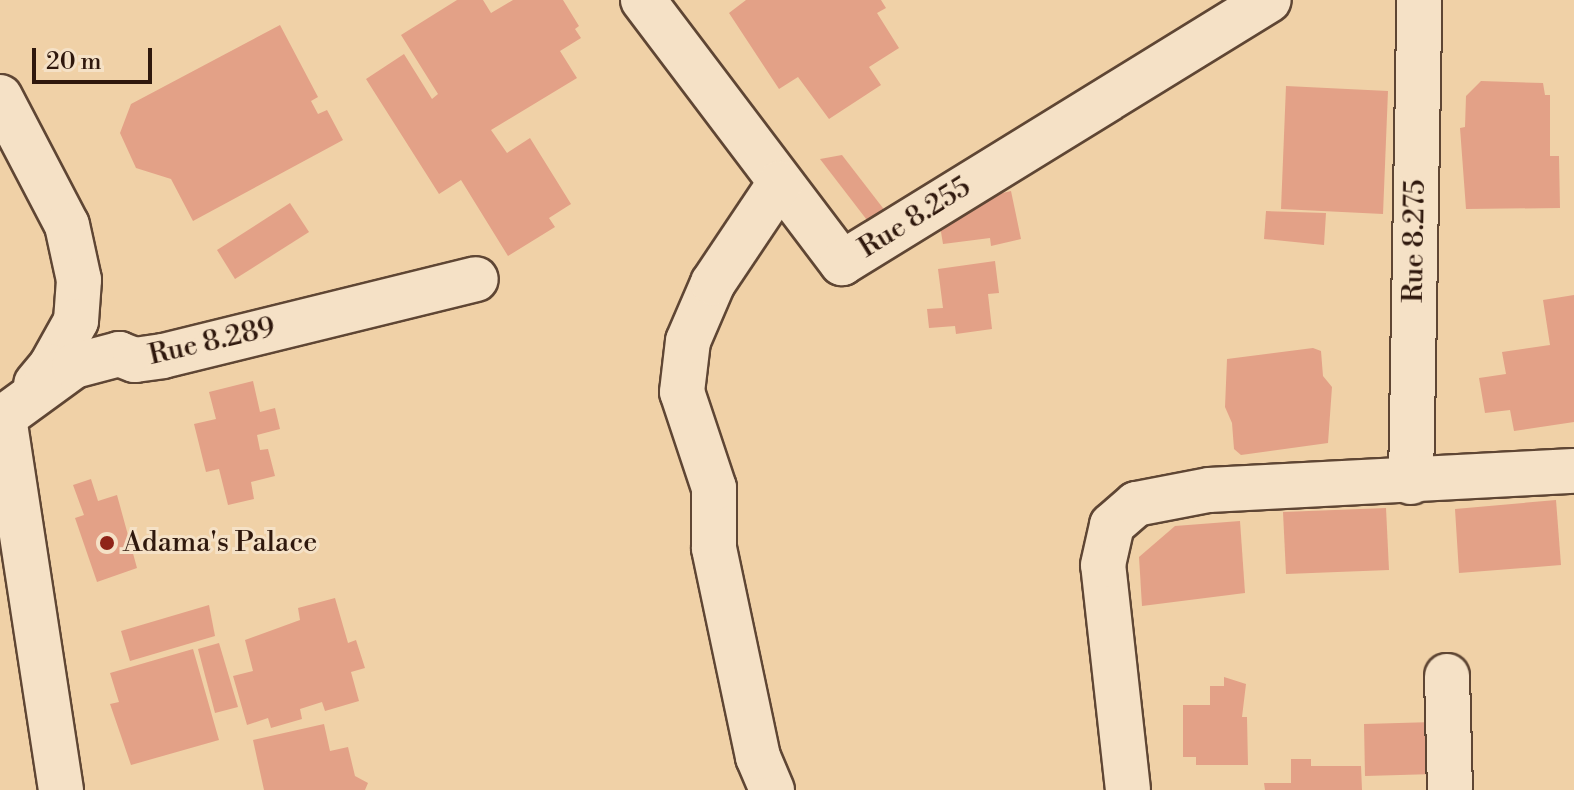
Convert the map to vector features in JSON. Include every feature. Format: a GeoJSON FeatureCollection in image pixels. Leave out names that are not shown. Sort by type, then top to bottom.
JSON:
{"type":"FeatureCollection","features":[{"type":"Feature","properties":{"kind":"street","name":"Rue 8.255"},"geometry":{"type":"LineString","coordinates":[[643,0],[842,263],[1269,0]]}},
{"type":"Feature","properties":{"kind":"street","name":"Rue 8.275"},"geometry":{"type":"LineString","coordinates":[[1411,482],[1419,0]]}},
{"type":"Feature","properties":{"kind":"street"},"geometry":{"type":"LineString","coordinates":[[0,97],[67,225],[79,280],[76,321],[51,366],[2,418],[61,790]]}},
{"type":"Feature","properties":{"kind":"street"},"geometry":{"type":"LineString","coordinates":[[772,790],[758,757],[714,548],[714,488],[682,392],[688,341],[713,283],[780,183]]}},
{"type":"Feature","properties":{"kind":"street","name":"Rue 8.289"},"geometry":{"type":"LineString","coordinates":[[2,418],[74,366],[119,354],[135,360],[163,356],[476,279]]}},
{"type":"Feature","properties":{"kind":"street"},"geometry":{"type":"LineString","coordinates":[[1128,790],[1103,565],[1112,525],[1136,504],[1209,490],[1411,482],[1574,471]]}},
{"type":"Feature","properties":{"kind":"street"},"geometry":{"type":"LineString","coordinates":[[1447,676],[1450,790]]}},
{"type":"Feature","properties":{"kind":"building"},"geometry":{"type":"Polygon","coordinates":[[[457,0],[483,0],[491,13],[513,0],[563,0],[579,26],[575,29],[581,38],[560,51],[577,78],[491,130],[507,153],[530,138],[571,204],[549,218],[555,227],[508,256],[461,180],[439,194],[366,79],[404,54],[432,99],[438,94],[401,35],[457,0]]]}},
{"type":"Feature","properties":{"kind":"building"},"geometry":{"type":"Polygon","coordinates":[[[746,0],[881,0],[886,8],[877,13],[899,48],[869,67],[881,85],[829,119],[798,77],[779,89],[729,13],[746,0]]]}},
{"type":"Feature","properties":{"kind":"building"},"geometry":{"type":"Polygon","coordinates":[[[280,25],[318,97],[311,101],[318,114],[327,110],[343,140],[193,221],[171,179],[136,168],[120,133],[131,104],[280,25]]]}},
{"type":"Feature","properties":{"kind":"building"},"geometry":{"type":"Polygon","coordinates":[[[1481,81],[1543,83],[1545,95],[1550,95],[1550,156],[1559,156],[1560,208],[1466,209],[1460,128],[1465,127],[1466,96],[1481,81]]]}},
{"type":"Feature","properties":{"kind":"building"},"geometry":{"type":"Polygon","coordinates":[[[1286,86],[1388,91],[1383,214],[1281,209],[1286,86]]]}},
{"type":"Feature","properties":{"kind":"building"},"geometry":{"type":"Polygon","coordinates":[[[842,155],[886,212],[870,224],[820,159],[842,155]]]}},
{"type":"Feature","properties":{"kind":"building"},"geometry":{"type":"Polygon","coordinates":[[[1011,191],[1021,239],[991,246],[990,238],[943,244],[939,220],[981,198],[1011,191]]]}},
{"type":"Feature","properties":{"kind":"building"},"geometry":{"type":"Polygon","coordinates":[[[290,203],[309,232],[235,279],[217,250],[290,203]]]}},
{"type":"Feature","properties":{"kind":"building"},"geometry":{"type":"Polygon","coordinates":[[[1266,211],[1326,213],[1324,245],[1264,239],[1266,211]]]}},
{"type":"Feature","properties":{"kind":"building"},"geometry":{"type":"Polygon","coordinates":[[[995,261],[999,293],[988,294],[992,329],[956,334],[955,326],[929,328],[927,309],[943,308],[938,269],[995,261]]]}},
{"type":"Feature","properties":{"kind":"building"},"geometry":{"type":"Polygon","coordinates":[[[1574,295],[1574,422],[1514,431],[1510,410],[1485,413],[1479,378],[1506,374],[1502,352],[1550,345],[1543,300],[1574,295]]]}},
{"type":"Feature","properties":{"kind":"building"},"geometry":{"type":"Polygon","coordinates":[[[1313,348],[1321,351],[1323,376],[1332,387],[1328,443],[1241,455],[1234,449],[1232,423],[1225,407],[1227,359],[1313,348]]]}},
{"type":"Feature","properties":{"kind":"building"},"geometry":{"type":"Polygon","coordinates":[[[253,381],[260,412],[275,408],[280,429],[257,435],[260,450],[268,449],[275,476],[251,482],[254,499],[228,505],[219,469],[206,472],[194,424],[216,419],[209,392],[253,381]]]}},
{"type":"Feature","properties":{"kind":"building","name":"Adama's Palace"},"geometry":{"type":"Polygon","coordinates":[[[91,479],[98,501],[117,495],[137,568],[97,582],[75,518],[84,515],[73,485],[91,479]]]}},
{"type":"Feature","properties":{"kind":"building"},"geometry":{"type":"Polygon","coordinates":[[[1556,500],[1561,565],[1459,573],[1455,509],[1556,500]]]}},
{"type":"Feature","properties":{"kind":"building"},"geometry":{"type":"Polygon","coordinates":[[[1386,508],[1389,570],[1286,574],[1283,512],[1386,508]]]}},
{"type":"Feature","properties":{"kind":"building"},"geometry":{"type":"Polygon","coordinates":[[[1240,521],[1245,593],[1142,606],[1139,557],[1175,526],[1240,521]]]}},
{"type":"Feature","properties":{"kind":"building"},"geometry":{"type":"Polygon","coordinates":[[[335,598],[348,643],[356,640],[365,668],[351,672],[359,701],[325,711],[322,702],[300,709],[302,719],[271,728],[268,718],[247,725],[233,676],[253,671],[245,640],[300,620],[298,608],[335,598]]]}},
{"type":"Feature","properties":{"kind":"building"},"geometry":{"type":"Polygon","coordinates":[[[209,605],[215,636],[130,661],[121,631],[209,605]]]}},
{"type":"Feature","properties":{"kind":"building"},"geometry":{"type":"Polygon","coordinates":[[[219,643],[238,707],[215,713],[198,649],[219,643]]]}},
{"type":"Feature","properties":{"kind":"building"},"geometry":{"type":"Polygon","coordinates":[[[193,649],[219,740],[131,765],[110,704],[119,702],[110,673],[193,649]]]}},
{"type":"Feature","properties":{"kind":"building"},"geometry":{"type":"Polygon","coordinates":[[[1224,677],[1246,684],[1242,717],[1247,717],[1248,765],[1196,765],[1196,757],[1183,757],[1183,705],[1210,705],[1210,686],[1224,686],[1224,677]]]}},
{"type":"Feature","properties":{"kind":"building"},"geometry":{"type":"Polygon","coordinates":[[[1434,722],[1435,774],[1365,776],[1364,724],[1434,722]]]}},
{"type":"Feature","properties":{"kind":"building"},"geometry":{"type":"Polygon","coordinates":[[[324,724],[330,751],[348,747],[355,776],[368,783],[365,790],[264,790],[253,740],[324,724]]]}},
{"type":"Feature","properties":{"kind":"building"},"geometry":{"type":"Polygon","coordinates":[[[1291,759],[1311,759],[1311,766],[1361,766],[1362,790],[1265,790],[1264,783],[1291,783],[1291,759]]]}},
{"type":"Feature","properties":{"kind":"place","name":"Adama's Palace"},"geometry":{"type":"Point","coordinates":[107,543]}}]}
